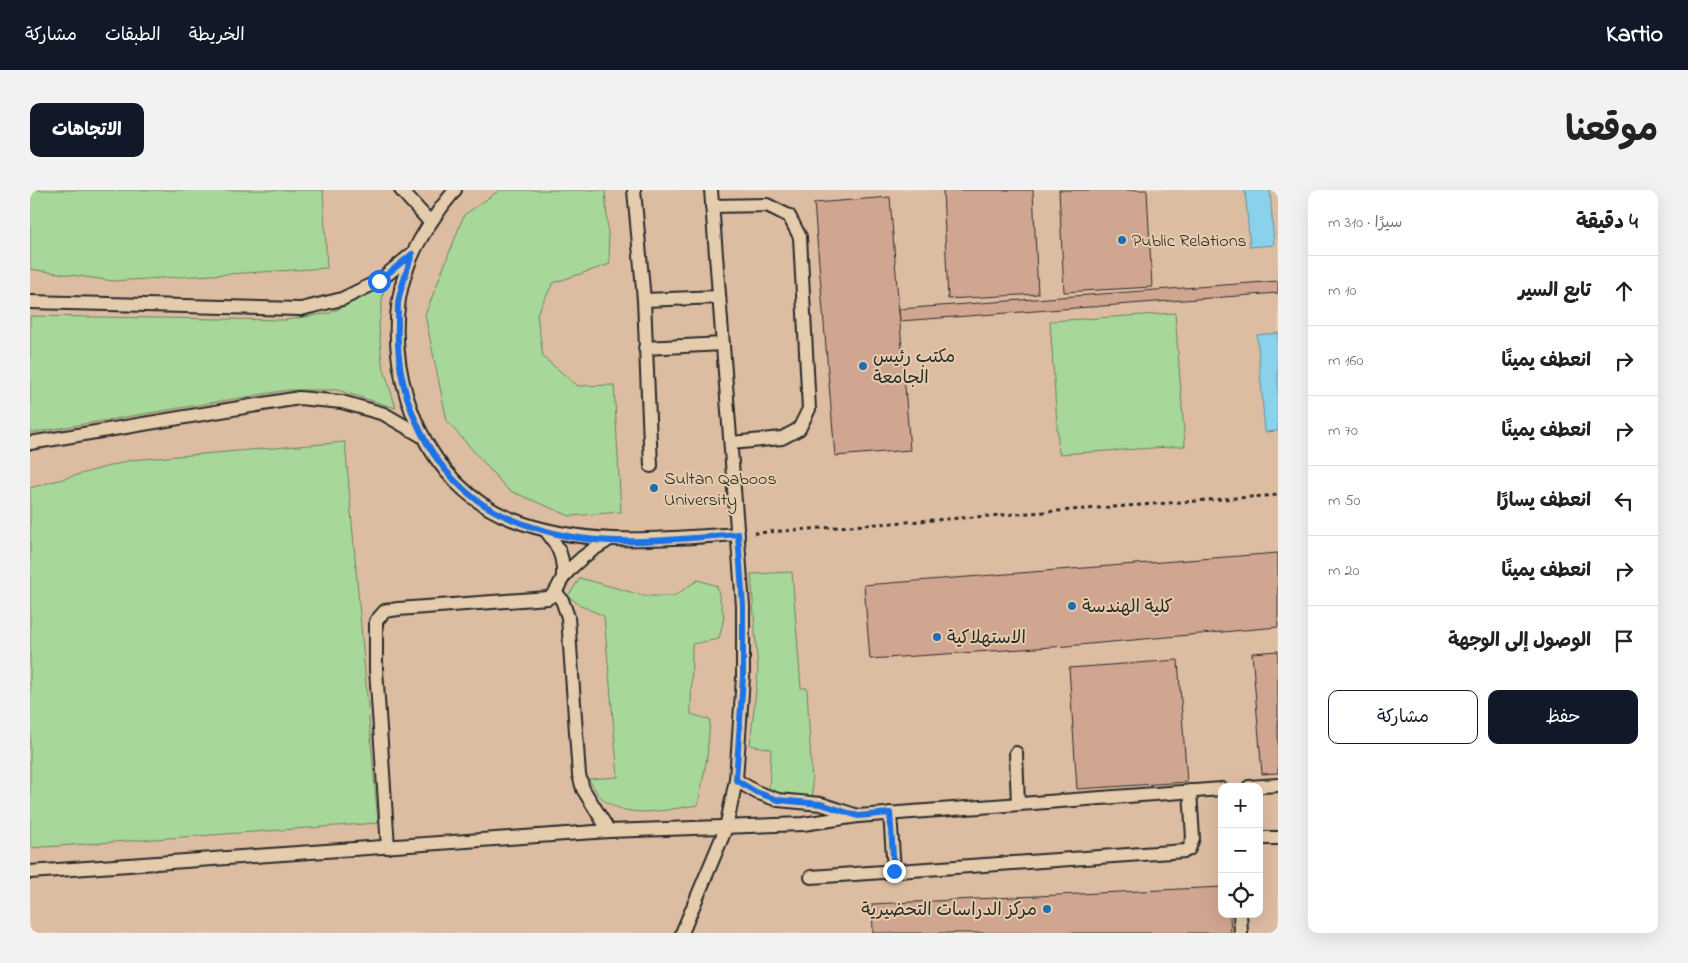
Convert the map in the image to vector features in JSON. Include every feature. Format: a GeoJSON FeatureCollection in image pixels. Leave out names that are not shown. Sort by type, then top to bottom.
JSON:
{"type":"FeatureCollection","features":[{"type":"Feature","properties":{"kind":"lane"},"geometry":{"type":"LineString","coordinates":[[401,190],[429,222]]}},
{"type":"Feature","properties":{"kind":"lane"},"geometry":{"type":"LineString","coordinates":[[455,190],[429,222],[412,254],[399,299],[397,349],[404,391],[422,436],[445,470],[474,498],[509,519],[547,532],[607,541],[632,542],[738,534]]}},
{"type":"Feature","properties":{"kind":"lane"},"geometry":{"type":"LineString","coordinates":[[634,190],[644,300],[651,466]]}},
{"type":"Feature","properties":{"kind":"lane"},"geometry":{"type":"LineString","coordinates":[[682,933],[726,828],[736,780],[743,677],[743,606],[711,190]]}},
{"type":"Feature","properties":{"kind":"lane"},"geometry":{"type":"LineString","coordinates":[[712,206],[767,205],[789,216],[800,237],[809,410],[799,429],[782,438],[731,443]]}},
{"type":"Feature","properties":{"kind":"lane"},"geometry":{"type":"LineString","coordinates":[[30,302],[301,309],[342,299],[379,281],[412,254]]}},
{"type":"Feature","properties":{"kind":"lane"},"geometry":{"type":"LineString","coordinates":[[644,300],[720,297]]}},
{"type":"Feature","properties":{"kind":"lane"},"geometry":{"type":"LineString","coordinates":[[645,348],[723,344]]}},
{"type":"Feature","properties":{"kind":"lane"},"geometry":{"type":"LineString","coordinates":[[30,443],[299,398],[342,402],[376,412],[422,436]]}},
{"type":"Feature","properties":{"kind":"lane"},"geometry":{"type":"LineString","coordinates":[[547,532],[558,545],[564,561],[563,578]]}},
{"type":"Feature","properties":{"kind":"lane"},"geometry":{"type":"LineString","coordinates":[[388,847],[376,660],[376,621],[385,611],[398,609],[548,598],[556,593],[563,578],[576,563],[607,541]]}},
{"type":"Feature","properties":{"kind":"lane"},"geometry":{"type":"LineString","coordinates":[[556,593],[562,600],[568,617],[580,782],[609,831]]}},
{"type":"Feature","properties":{"kind":"lane"},"geometry":{"type":"LineString","coordinates":[[1016,753],[1018,804]]}},
{"type":"Feature","properties":{"kind":"lane"},"geometry":{"type":"LineString","coordinates":[[736,780],[756,792],[778,800],[821,804],[858,816]]}},
{"type":"Feature","properties":{"kind":"lane"},"geometry":{"type":"LineString","coordinates":[[1263,786],[1278,785]]}},
{"type":"Feature","properties":{"kind":"lane"},"geometry":{"type":"LineString","coordinates":[[30,872],[609,831],[726,828],[820,822],[890,813],[1218,789]]}},
{"type":"Feature","properties":{"kind":"lane"},"geometry":{"type":"LineString","coordinates":[[811,877],[1185,851],[1190,849],[1193,838],[1190,791]]}},
{"type":"Feature","properties":{"kind":"lane"},"geometry":{"type":"LineString","coordinates":[[890,813],[894,871]]}},
{"type":"Feature","properties":{"kind":"lane"},"geometry":{"type":"LineString","coordinates":[[1263,835],[1278,838]]}},
{"type":"Feature","properties":{"kind":"lane"},"geometry":{"type":"LineString","coordinates":[[1240,918],[1241,933]]}},
{"type":"Feature","properties":{"kind":"path"},"geometry":{"type":"LineString","coordinates":[[738,534],[1278,495]]}},
{"type":"Feature","properties":{"kind":"shaded area","name":"Sultan Qaboos University"},"geometry":{"type":"Polygon","coordinates":[[[30,190],[1278,190],[1278,933],[30,933],[30,190]]]}},
{"type":"Feature","properties":{"kind":"green space"},"geometry":{"type":"Polygon","coordinates":[[[30,190],[323,190],[327,268],[113,281],[30,269],[30,190]]]}},
{"type":"Feature","properties":{"kind":"green space"},"geometry":{"type":"Polygon","coordinates":[[[500,190],[605,190],[610,264],[553,283],[537,314],[543,357],[578,386],[614,385],[621,512],[570,516],[508,490],[447,421],[425,315],[464,215],[500,190]]]}},
{"type":"Feature","properties":{"kind":"green space"},"geometry":{"type":"Polygon","coordinates":[[[384,286],[379,326],[382,363],[396,408],[337,390],[288,390],[30,433],[30,316],[286,320],[330,313],[384,286]]]}},
{"type":"Feature","properties":{"kind":"green space"},"geometry":{"type":"Polygon","coordinates":[[[1175,313],[1185,446],[1059,454],[1050,321],[1175,313]]]}},
{"type":"Feature","properties":{"kind":"green space"},"geometry":{"type":"Polygon","coordinates":[[[345,442],[378,823],[30,848],[30,488],[131,460],[345,442]]]}},
{"type":"Feature","properties":{"kind":"green space"},"geometry":{"type":"Polygon","coordinates":[[[792,572],[801,688],[807,688],[813,802],[769,792],[771,749],[750,745],[758,671],[751,574],[792,572]]]}},
{"type":"Feature","properties":{"kind":"green space"},"geometry":{"type":"Polygon","coordinates":[[[580,578],[645,596],[674,596],[698,580],[717,586],[724,617],[719,639],[692,644],[691,714],[710,720],[707,757],[698,805],[650,812],[626,810],[615,807],[602,799],[589,779],[618,777],[604,616],[581,606],[568,596],[580,578]]]}},
{"type":"Feature","properties":{"kind":"water"},"geometry":{"type":"Polygon","coordinates":[[[1245,190],[1270,190],[1274,245],[1250,247],[1245,190]]]}},
{"type":"Feature","properties":{"kind":"water"},"geometry":{"type":"Polygon","coordinates":[[[1278,333],[1278,431],[1265,432],[1257,335],[1278,333]]]}},
{"type":"Feature","properties":{"kind":"building"},"geometry":{"type":"Polygon","coordinates":[[[943,190],[1033,190],[1038,294],[948,299],[943,190]]]}},
{"type":"Feature","properties":{"kind":"building"},"geometry":{"type":"Polygon","coordinates":[[[1059,190],[1147,190],[1152,287],[1064,292],[1059,190]]]}},
{"type":"Feature","properties":{"kind":"building"},"geometry":{"type":"Polygon","coordinates":[[[890,197],[910,450],[835,456],[814,203],[890,197]]]}},
{"type":"Feature","properties":{"kind":"building"},"geometry":{"type":"Polygon","coordinates":[[[1278,281],[1278,293],[900,321],[899,309],[1278,281]]]}},
{"type":"Feature","properties":{"kind":"building","name":"كلية الهندسة"},"geometry":{"type":"Polygon","coordinates":[[[1278,553],[1278,627],[1067,646],[870,659],[864,585],[1278,553]]]}},
{"type":"Feature","properties":{"kind":"building"},"geometry":{"type":"Polygon","coordinates":[[[1278,651],[1278,773],[1262,774],[1252,653],[1278,651]]]}},
{"type":"Feature","properties":{"kind":"building"},"geometry":{"type":"Polygon","coordinates":[[[1178,660],[1187,782],[1077,789],[1069,668],[1178,660]]]}},
{"type":"Feature","properties":{"kind":"building","name":"مركز الدراسات التحضيرية"},"geometry":{"type":"Polygon","coordinates":[[[1218,887],[1218,918],[1230,918],[1231,933],[873,933],[872,904],[1218,887]]]}},
{"type":"Feature","properties":{"kind":"place","name":"Public Relations"},"geometry":{"type":"Point","coordinates":[1122,240]}},
{"type":"Feature","properties":{"kind":"place","name":"مكتب رئيس الجامعة"},"geometry":{"type":"Point","coordinates":[863,366]}},
{"type":"Feature","properties":{"kind":"place","name":"Sultan Qaboos University"},"geometry":{"type":"Point","coordinates":[654,488]}},
{"type":"Feature","properties":{"kind":"place","name":"كلية الهندسة"},"geometry":{"type":"Point","coordinates":[1072,606]}},
{"type":"Feature","properties":{"kind":"place","name":"الاستهلاكية"},"geometry":{"type":"Point","coordinates":[937,637]}},
{"type":"Feature","properties":{"kind":"place","name":"مركز الدراسات التحضيرية"},"geometry":{"type":"Point","coordinates":[1047,909]}},
{"type":"Feature","properties":{"kind":"route"},"geometry":{"type":"LineString","coordinates":[[379,281],[412,254],[399,299],[397,349],[404,391],[422,436],[445,470],[474,498],[509,519],[547,532],[607,541],[632,542],[738,534],[743,606],[743,677],[736,780],[756,792],[778,800],[821,804],[840,808],[858,816],[890,813],[894,871]]}}]}
